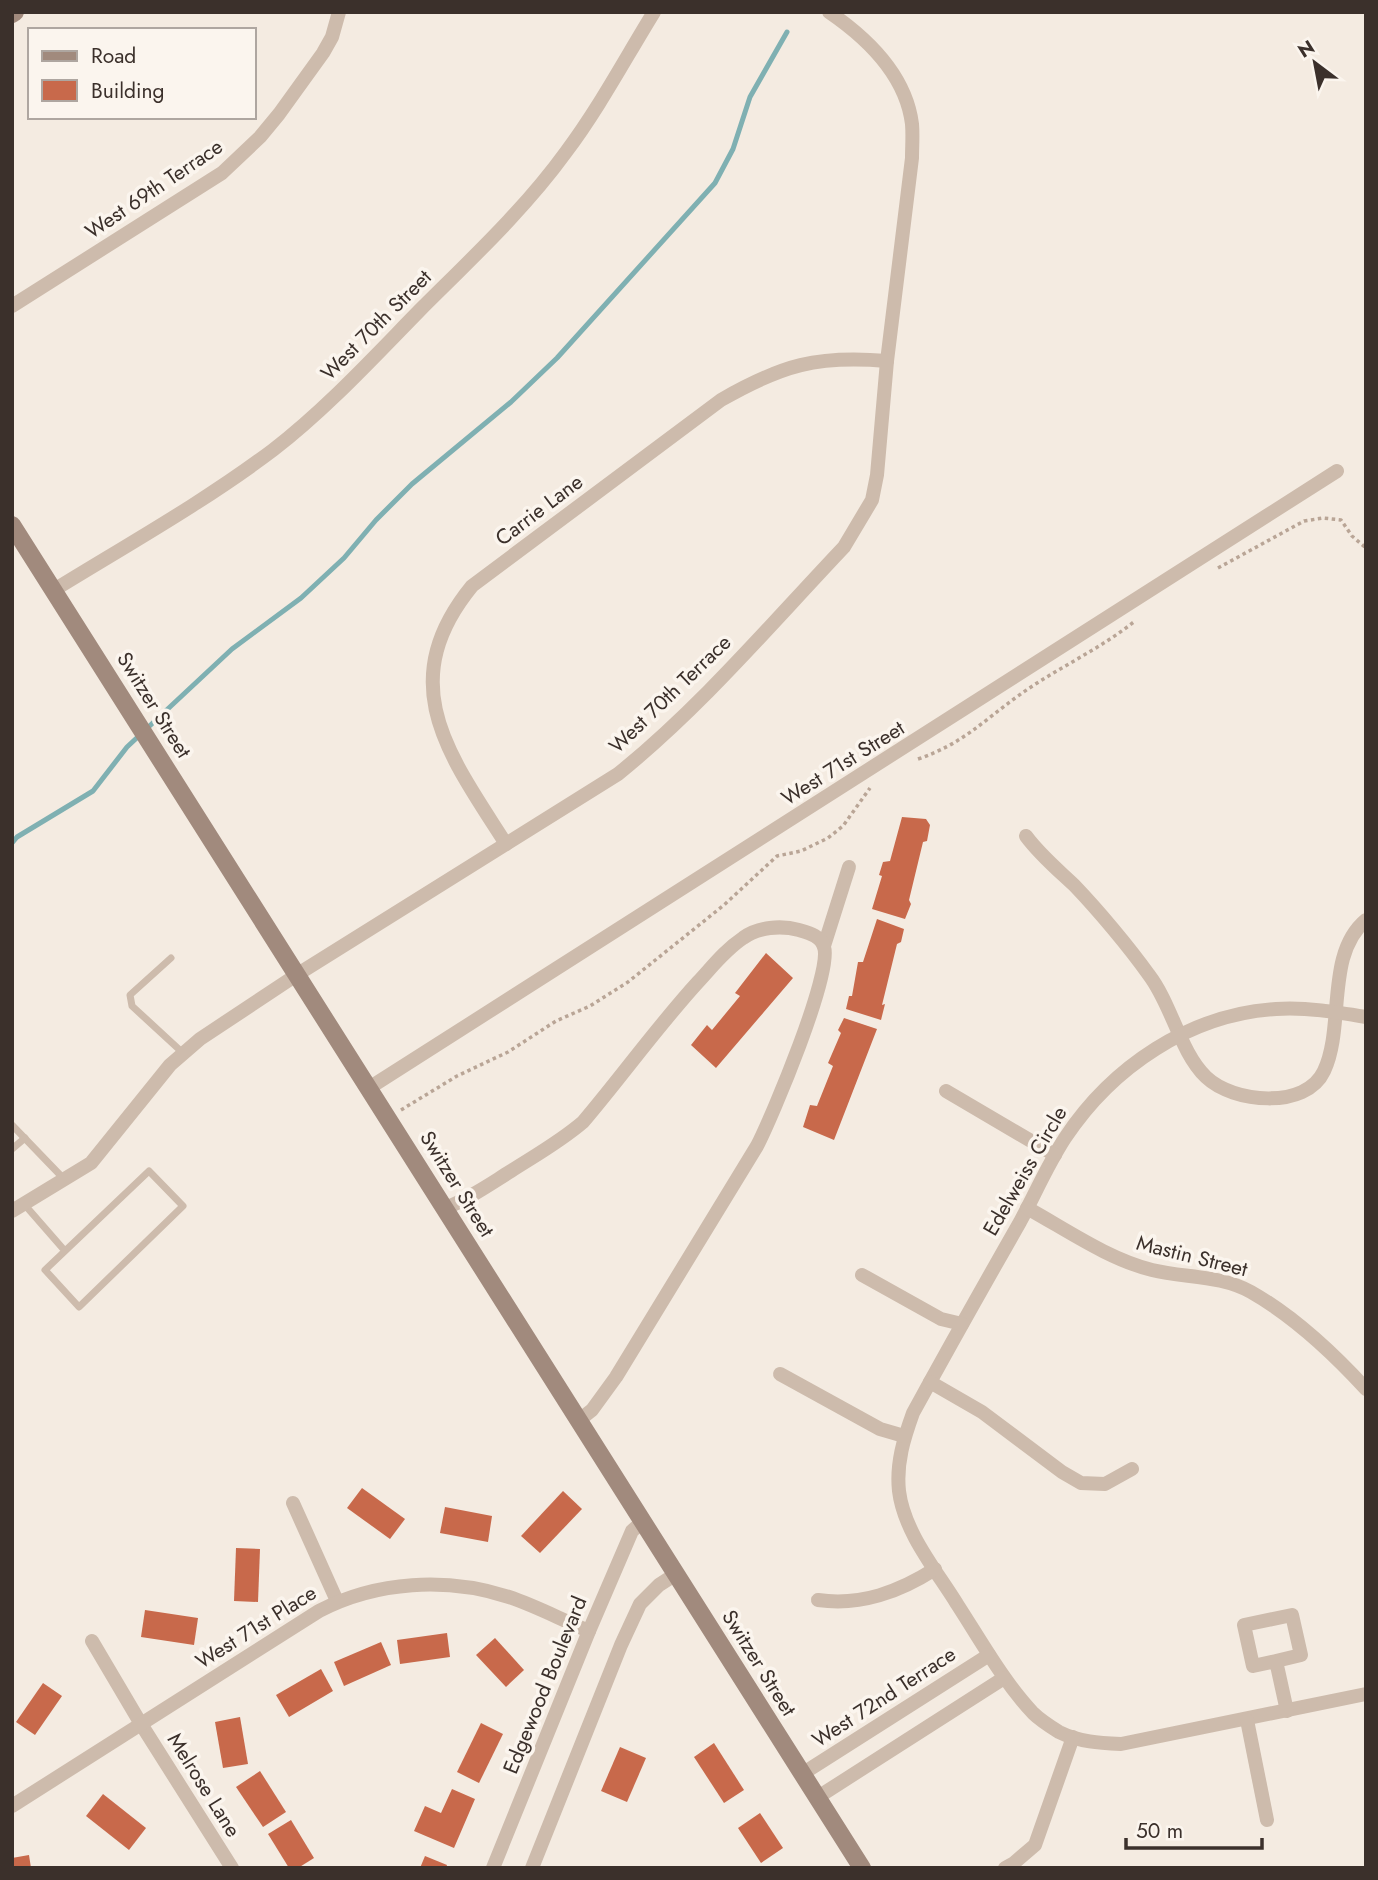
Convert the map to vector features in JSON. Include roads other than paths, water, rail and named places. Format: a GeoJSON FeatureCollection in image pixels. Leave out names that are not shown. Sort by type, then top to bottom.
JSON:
{"type":"FeatureCollection","features":[{"type":"Feature","properties":{"kind":"street","name":"West 69th Terrace"},"geometry":{"type":"LineString","coordinates":[[12,306],[222,173],[260,137],[279,114],[323,53],[332,37],[339,12]]}},
{"type":"Feature","properties":{"kind":"street","name":"West 70th Street"},"geometry":{"type":"LineString","coordinates":[[54,590],[216,489],[272,450],[334,396],[496,234],[535,191],[567,151],[654,12]]}},
{"type":"Feature","properties":{"kind":"street","name":"West 70th Terrace"},"geometry":{"type":"LineString","coordinates":[[18,1207],[91,1163],[170,1065],[200,1039],[298,974],[618,774],[679,721],[844,547],[872,500],[877,475],[887,361],[912,158],[912,124],[902,92],[884,62],[862,37],[830,12]]}},
{"type":"Feature","properties":{"kind":"street","name":"Carrie Lane"},"geometry":{"type":"LineString","coordinates":[[506,844],[456,765],[438,724],[434,705],[433,669],[437,650],[447,624],[472,586],[722,400],[759,378],[779,370],[818,361],[887,361]]}},
{"type":"Feature","properties":{"kind":"street","name":"West 71st Street"},"geometry":{"type":"LineString","coordinates":[[369,1088],[1337,471]]}},
{"type":"Feature","properties":{"kind":"street","name":"Switzer Street"},"geometry":{"type":"LineString","coordinates":[[12,525],[862,1868]]}},
{"type":"Feature","properties":{"kind":"street"},"geometry":{"type":"LineString","coordinates":[[1026,836],[1038,852],[1075,886],[1150,976],[1191,1055],[1206,1076],[1221,1088],[1241,1094],[1267,1098],[1292,1097],[1313,1086],[1324,1071],[1346,950],[1359,926],[1366,920]]}},
{"type":"Feature","properties":{"kind":"street"},"geometry":{"type":"LineString","coordinates":[[579,1421],[592,1410],[616,1377],[757,1146],[775,1110],[813,1006],[825,959],[824,946],[849,867]]}},
{"type":"Feature","properties":{"kind":"street"},"geometry":{"type":"LineString","coordinates":[[445,1208],[462,1202],[536,1156],[583,1122],[683,998],[727,949],[745,936],[765,928],[792,928],[816,936],[824,946]]}},
{"type":"Feature","properties":{"kind":"street","name":"Edelweiss Circle"},"geometry":{"type":"LineString","coordinates":[[1365,1696],[1121,1744],[1092,1743],[1060,1732],[1035,1715],[1004,1678],[935,1569],[909,1525],[903,1508],[898,1461],[913,1413],[1055,1155],[1078,1120],[1108,1085],[1126,1068],[1181,1034],[1199,1026],[1251,1012],[1313,1009],[1366,1017]]}},
{"type":"Feature","properties":{"kind":"street"},"geometry":{"type":"LineString","coordinates":[[946,1091],[1055,1155]]}},
{"type":"Feature","properties":{"kind":"street","name":"Mastin Street"},"geometry":{"type":"LineString","coordinates":[[1027,1209],[1140,1266],[1214,1280],[1251,1292],[1334,1354],[1366,1389]]}},
{"type":"Feature","properties":{"kind":"street"},"geometry":{"type":"LineString","coordinates":[[862,1275],[941,1319],[962,1324]]}},
{"type":"Feature","properties":{"kind":"street"},"geometry":{"type":"LineString","coordinates":[[780,1374],[880,1429],[904,1436]]}},
{"type":"Feature","properties":{"kind":"street"},"geometry":{"type":"LineString","coordinates":[[930,1382],[982,1412],[1062,1472],[1081,1483],[1105,1484],[1132,1469]]}},
{"type":"Feature","properties":{"kind":"street"},"geometry":{"type":"LineString","coordinates":[[293,1503],[337,1601]]}},
{"type":"Feature","properties":{"kind":"street","name":"Edgewood Boulevard"},"geometry":{"type":"LineString","coordinates":[[493,1868],[632,1531],[642,1522]]}},
{"type":"Feature","properties":{"kind":"street"},"geometry":{"type":"LineString","coordinates":[[818,1600],[833,1602],[891,1593],[935,1569]]}},
{"type":"Feature","properties":{"kind":"street"},"geometry":{"type":"LineString","coordinates":[[532,1868],[640,1604],[659,1585],[676,1574]]}},
{"type":"Feature","properties":{"kind":"street","name":"West 71st Place"},"geometry":{"type":"LineString","coordinates":[[12,1806],[337,1601],[368,1592],[415,1584],[462,1586],[511,1598],[589,1631]]}},
{"type":"Feature","properties":{"kind":"street"},"geometry":{"type":"LineString","coordinates":[[1292,1615],[1301,1655],[1276,1661],[1253,1666],[1244,1625],[1292,1615]]}},
{"type":"Feature","properties":{"kind":"street","name":"Melrose Lane"},"geometry":{"type":"LineString","coordinates":[[92,1641],[232,1868]]}},
{"type":"Feature","properties":{"kind":"street","name":"West 72nd Terrace"},"geometry":{"type":"LineString","coordinates":[[802,1774],[989,1655]]}},
{"type":"Feature","properties":{"kind":"street"},"geometry":{"type":"LineString","coordinates":[[1276,1661],[1287,1711]]}},
{"type":"Feature","properties":{"kind":"street"},"geometry":{"type":"LineString","coordinates":[[818,1797],[1004,1678]]}},
{"type":"Feature","properties":{"kind":"street"},"geometry":{"type":"LineString","coordinates":[[1247,1720],[1268,1820]]}},
{"type":"Feature","properties":{"kind":"street"},"geometry":{"type":"LineString","coordinates":[[1005,1868],[1035,1844],[1073,1737]]}},
{"type":"Feature","properties":{"kind":"lane"},"geometry":{"type":"LineString","coordinates":[[171,958],[130,995],[132,1006],[184,1053]]}},
{"type":"Feature","properties":{"kind":"lane"},"geometry":{"type":"LineString","coordinates":[[12,1125],[64,1179]]}},
{"type":"Feature","properties":{"kind":"lane"},"geometry":{"type":"LineString","coordinates":[[12,1149],[25,1138]]}},
{"type":"Feature","properties":{"kind":"lane"},"geometry":{"type":"LineString","coordinates":[[149,1171],[183,1206],[79,1307],[45,1270],[65,1251],[149,1171]]}},
{"type":"Feature","properties":{"kind":"lane"},"geometry":{"type":"LineString","coordinates":[[18,1207],[65,1251]]}},
{"type":"Feature","properties":{"kind":"waterway"},"geometry":{"type":"LineString","coordinates":[[12,843],[17,837],[93,791],[127,747],[232,649],[301,598],[344,558],[376,520],[412,484],[511,402],[557,358],[715,183],[733,149],[750,97],[787,32]]}}]}
